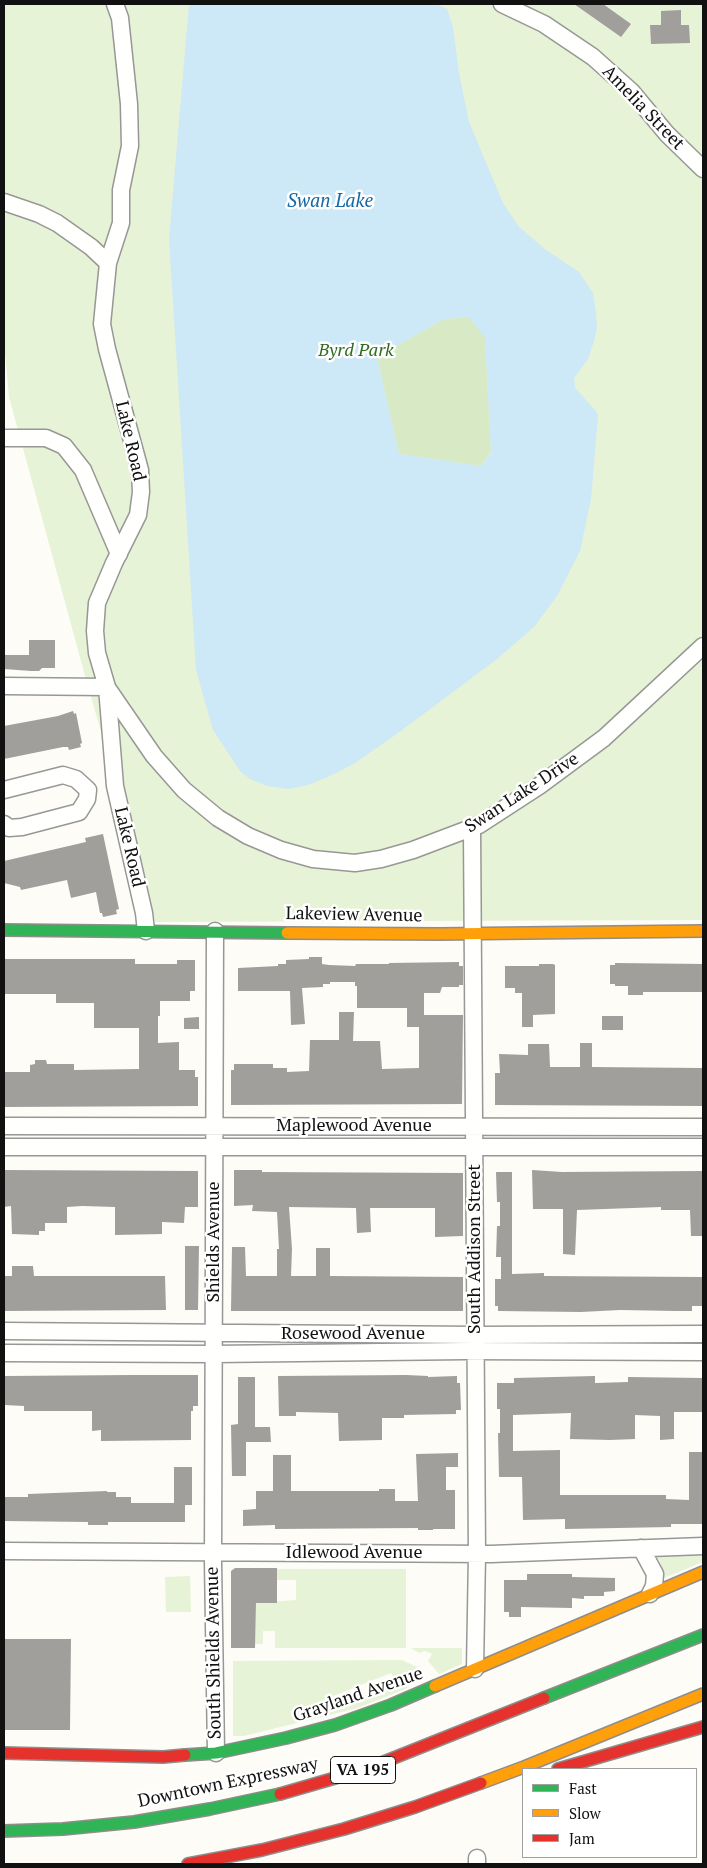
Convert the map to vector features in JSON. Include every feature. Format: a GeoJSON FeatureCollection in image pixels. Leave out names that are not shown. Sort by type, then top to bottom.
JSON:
{"type":"FeatureCollection","features":[{"type":"Feature","properties":{"kind":"main road","name":"Lakeview Avenue"},"geometry":{"type":"LineString","coordinates":[[4,930],[473,933],[703,930]]}},
{"type":"Feature","properties":{"kind":"main road","name":"Grayland Avenue"},"geometry":{"type":"LineString","coordinates":[[4,1753],[164,1756],[216,1753],[286,1738],[336,1725],[391,1706],[703,1572]]}},
{"type":"Feature","properties":{"kind":"main road","name":"Downtown Expressway"},"geometry":{"type":"LineString","coordinates":[[4,1831],[64,1829],[134,1822],[210,1809],[294,1790],[366,1769],[703,1635]]}},
{"type":"Feature","properties":{"kind":"main road"},"geometry":{"type":"LineString","coordinates":[[524,1768],[703,1694]]}},
{"type":"Feature","properties":{"kind":"main road"},"geometry":{"type":"LineString","coordinates":[[561,1768],[703,1727]]}},
{"type":"Feature","properties":{"kind":"main road"},"geometry":{"type":"LineString","coordinates":[[415,1807],[522,1769]]}},
{"type":"Feature","properties":{"kind":"main road"},"geometry":{"type":"LineString","coordinates":[[188,1864],[262,1850],[522,1778]]}},
{"type":"Feature","properties":{"kind":"street","name":"Lake Road"},"geometry":{"type":"LineString","coordinates":[[115,4],[120,18],[129,104],[130,146],[121,190],[121,222],[108,263],[102,324],[140,470],[141,492],[138,515],[98,603],[95,631],[98,653],[107,687],[115,786],[144,913],[146,931]]}},
{"type":"Feature","properties":{"kind":"street","name":"Amelia Street"},"geometry":{"type":"LineString","coordinates":[[502,4],[544,24],[593,57],[632,92],[667,134],[703,169]]}},
{"type":"Feature","properties":{"kind":"street"},"geometry":{"type":"LineString","coordinates":[[4,202],[39,214],[57,223],[91,247],[108,263]]}},
{"type":"Feature","properties":{"kind":"street"},"geometry":{"type":"LineString","coordinates":[[4,438],[46,438],[64,446],[83,470],[119,554]]}},
{"type":"Feature","properties":{"kind":"street","name":"Swan Lake Drive"},"geometry":{"type":"LineString","coordinates":[[107,687],[154,756],[184,790],[218,818],[248,836],[281,850],[313,859],[354,862],[381,859],[472,829],[538,786],[604,738],[703,646]]}},
{"type":"Feature","properties":{"kind":"street"},"geometry":{"type":"LineString","coordinates":[[4,686],[107,687]]}},
{"type":"Feature","properties":{"kind":"street"},"geometry":{"type":"LineString","coordinates":[[4,790],[63,775],[76,779],[88,790]]}},
{"type":"Feature","properties":{"kind":"street"},"geometry":{"type":"LineString","coordinates":[[88,790],[115,786]]}},
{"type":"Feature","properties":{"kind":"street"},"geometry":{"type":"LineString","coordinates":[[4,824],[9,828],[22,827],[79,812],[87,800],[88,790]]}},
{"type":"Feature","properties":{"kind":"street","name":"South Addison Street"},"geometry":{"type":"LineString","coordinates":[[472,829],[476,1343],[476,1669]]}},
{"type":"Feature","properties":{"kind":"street","name":"Shields Avenue"},"geometry":{"type":"LineString","coordinates":[[213,1553],[215,931]]}},
{"type":"Feature","properties":{"kind":"street","name":"Maplewood Avenue"},"geometry":{"type":"LineString","coordinates":[[4,1126],[703,1126]]}},
{"type":"Feature","properties":{"kind":"street","name":"Maplewood Avenue"},"geometry":{"type":"LineString","coordinates":[[4,1147],[703,1147]]}},
{"type":"Feature","properties":{"kind":"street","name":"Rosewood Avenue"},"geometry":{"type":"LineString","coordinates":[[4,1331],[214,1333],[703,1352]]}},
{"type":"Feature","properties":{"kind":"street","name":"Rosewood Avenue"},"geometry":{"type":"LineString","coordinates":[[4,1353],[214,1354],[703,1334]]}},
{"type":"Feature","properties":{"kind":"street","name":"Idlewood Avenue"},"geometry":{"type":"LineString","coordinates":[[4,1550],[477,1554],[703,1546]]}},
{"type":"Feature","properties":{"kind":"street"},"geometry":{"type":"LineString","coordinates":[[641,1548],[655,1574],[654,1586],[650,1594]]}},
{"type":"Feature","properties":{"kind":"street","name":"South Shields Avenue"},"geometry":{"type":"LineString","coordinates":[[213,1553],[216,1753]]}},
{"type":"Feature","properties":{"kind":"green space","name":"Byrd Park"},"geometry":{"type":"Polygon","coordinates":[[[4,4],[703,4],[703,920],[155,922],[9,397],[4,341],[4,4]]]}},
{"type":"Feature","properties":{"kind":"green space"},"geometry":{"type":"Polygon","coordinates":[[[469,317],[485,337],[491,452],[481,466],[399,454],[377,357],[444,319],[469,317]]]}},
{"type":"Feature","properties":{"kind":"green space"},"geometry":{"type":"Polygon","coordinates":[[[652,1551],[703,1551],[703,1562],[664,1578],[660,1561],[652,1551]]]}},
{"type":"Feature","properties":{"kind":"green space"},"geometry":{"type":"Polygon","coordinates":[[[277,1569],[406,1569],[406,1648],[275,1648],[275,1631],[263,1631],[263,1644],[255,1644],[256,1603],[296,1600],[296,1580],[277,1580],[277,1569]]]}},
{"type":"Feature","properties":{"kind":"green space"},"geometry":{"type":"Polygon","coordinates":[[[190,1576],[191,1612],[166,1612],[165,1577],[190,1576]]]}},
{"type":"Feature","properties":{"kind":"green space"},"geometry":{"type":"Polygon","coordinates":[[[411,1648],[462,1648],[462,1664],[439,1674],[428,1661],[432,1654],[425,1651],[419,1653],[411,1648]]]}},
{"type":"Feature","properties":{"kind":"green space"},"geometry":{"type":"Polygon","coordinates":[[[402,1660],[419,1668],[424,1673],[424,1678],[417,1681],[395,1681],[391,1673],[326,1699],[331,1711],[400,1686],[410,1687],[358,1708],[244,1736],[233,1736],[233,1661],[402,1660]]]}},
{"type":"Feature","properties":{"kind":"water","name":"Swan Lake"},"geometry":{"type":"Polygon","coordinates":[[[189,4],[436,4],[447,9],[453,27],[459,73],[469,122],[503,203],[519,227],[546,250],[579,272],[593,293],[597,328],[588,359],[574,378],[575,388],[596,411],[598,416],[591,499],[580,551],[557,596],[534,627],[497,659],[355,763],[308,785],[288,789],[267,786],[250,779],[240,771],[213,730],[196,670],[169,239],[189,4]],[[469,317],[444,319],[377,357],[399,454],[481,466],[491,453],[485,338],[469,317]]]}},
{"type":"Feature","properties":{"kind":"building"},"geometry":{"type":"Polygon","coordinates":[[[574,4],[603,4],[631,24],[621,37],[574,4]]]}},
{"type":"Feature","properties":{"kind":"building"},"geometry":{"type":"Polygon","coordinates":[[[681,10],[681,25],[689,25],[690,43],[651,44],[650,25],[661,25],[661,11],[681,10]]]}},
{"type":"Feature","properties":{"kind":"building"},"geometry":{"type":"Polygon","coordinates":[[[29,640],[55,640],[55,668],[42,668],[39,671],[4,669],[4,655],[29,655],[29,640]]]}},
{"type":"Feature","properties":{"kind":"building"},"geometry":{"type":"Polygon","coordinates":[[[73,711],[74,714],[76,713],[82,743],[80,744],[81,747],[69,750],[68,747],[63,747],[4,759],[4,726],[58,716],[73,711]]]}},
{"type":"Feature","properties":{"kind":"building"},"geometry":{"type":"Polygon","coordinates":[[[103,834],[119,909],[116,910],[117,914],[103,917],[102,913],[100,913],[96,892],[71,898],[67,880],[21,890],[20,887],[4,883],[4,861],[86,842],[85,838],[103,834]]]}},
{"type":"Feature","properties":{"kind":"building"},"geometry":{"type":"Polygon","coordinates":[[[309,957],[322,957],[322,964],[355,966],[356,964],[459,962],[459,966],[463,966],[463,985],[459,985],[459,987],[442,987],[440,993],[424,993],[424,1015],[463,1015],[462,1104],[231,1105],[231,1070],[234,1070],[234,1064],[273,1064],[273,1068],[287,1068],[287,1072],[309,1071],[310,1040],[339,1040],[339,1012],[354,1012],[353,1041],[380,1041],[382,1069],[419,1068],[419,1027],[407,1027],[407,1008],[357,1008],[357,986],[355,986],[355,982],[330,982],[330,984],[323,984],[323,987],[302,988],[305,1024],[291,1025],[290,991],[238,991],[238,968],[278,966],[278,964],[286,964],[286,960],[309,959],[309,957]]]}},
{"type":"Feature","properties":{"kind":"building"},"geometry":{"type":"Polygon","coordinates":[[[4,959],[135,959],[135,964],[177,964],[177,960],[195,960],[195,991],[190,991],[190,1001],[160,1001],[158,1043],[179,1042],[179,1070],[195,1070],[195,1077],[198,1077],[198,1106],[4,1107],[4,1072],[30,1072],[30,1065],[35,1064],[35,1060],[46,1060],[47,1064],[74,1064],[74,1070],[139,1069],[139,1028],[94,1028],[94,1003],[56,1003],[56,994],[4,994],[4,959]]]}},
{"type":"Feature","properties":{"kind":"building"},"geometry":{"type":"Polygon","coordinates":[[[615,963],[703,964],[703,992],[643,992],[643,995],[628,995],[628,986],[610,984],[610,965],[615,965],[615,963]]]}},
{"type":"Feature","properties":{"kind":"building"},"geometry":{"type":"Polygon","coordinates":[[[539,964],[555,965],[555,1014],[533,1015],[533,1027],[522,1027],[522,993],[515,993],[515,988],[505,988],[505,966],[539,966],[539,964]]]}},
{"type":"Feature","properties":{"kind":"building"},"geometry":{"type":"Polygon","coordinates":[[[602,1016],[623,1016],[623,1030],[602,1030],[602,1016]]]}},
{"type":"Feature","properties":{"kind":"building"},"geometry":{"type":"Polygon","coordinates":[[[199,1017],[199,1029],[184,1029],[184,1018],[199,1017]]]}},
{"type":"Feature","properties":{"kind":"building"},"geometry":{"type":"Polygon","coordinates":[[[580,1043],[592,1043],[592,1067],[703,1068],[703,1106],[495,1105],[495,1073],[500,1073],[499,1054],[528,1055],[528,1044],[549,1044],[550,1067],[580,1067],[580,1043]]]}},
{"type":"Feature","properties":{"kind":"building"},"geometry":{"type":"Polygon","coordinates":[[[4,1170],[198,1171],[198,1207],[185,1207],[184,1223],[162,1222],[162,1234],[115,1235],[115,1207],[82,1206],[67,1207],[67,1223],[45,1223],[45,1231],[39,1231],[39,1235],[12,1234],[11,1206],[4,1207],[4,1170]]]}},
{"type":"Feature","properties":{"kind":"building"},"geometry":{"type":"Polygon","coordinates":[[[234,1170],[262,1170],[262,1172],[463,1173],[463,1236],[435,1237],[435,1208],[370,1208],[371,1232],[357,1233],[356,1208],[289,1207],[292,1249],[291,1276],[316,1276],[316,1248],[330,1248],[330,1276],[463,1277],[463,1311],[231,1311],[232,1247],[245,1247],[246,1276],[277,1276],[277,1249],[279,1249],[277,1212],[252,1211],[253,1205],[234,1206],[234,1170]]]}},
{"type":"Feature","properties":{"kind":"building"},"geometry":{"type":"Polygon","coordinates":[[[532,1170],[562,1172],[703,1171],[703,1236],[691,1236],[690,1210],[661,1210],[661,1207],[577,1210],[575,1255],[563,1254],[563,1209],[533,1209],[532,1170]]]}},
{"type":"Feature","properties":{"kind":"building"},"geometry":{"type":"Polygon","coordinates":[[[496,1172],[512,1172],[512,1274],[544,1273],[544,1276],[703,1277],[703,1306],[692,1306],[692,1311],[498,1311],[498,1306],[495,1306],[495,1279],[501,1279],[501,1257],[496,1257],[497,1226],[500,1226],[500,1202],[497,1202],[496,1172]]]}},
{"type":"Feature","properties":{"kind":"building"},"geometry":{"type":"Polygon","coordinates":[[[185,1246],[199,1246],[198,1310],[185,1310],[185,1246]]]}},
{"type":"Feature","properties":{"kind":"building"},"geometry":{"type":"Polygon","coordinates":[[[12,1266],[33,1266],[34,1276],[165,1276],[166,1310],[4,1311],[4,1276],[12,1276],[12,1266]]]}},
{"type":"Feature","properties":{"kind":"building"},"geometry":{"type":"Polygon","coordinates":[[[198,1375],[198,1406],[193,1406],[193,1411],[191,1411],[191,1440],[101,1441],[101,1430],[92,1431],[92,1411],[24,1411],[24,1406],[4,1405],[5,1376],[198,1375]]]}},
{"type":"Feature","properties":{"kind":"building"},"geometry":{"type":"Polygon","coordinates":[[[406,1375],[428,1377],[457,1376],[457,1383],[460,1383],[461,1410],[456,1410],[456,1414],[404,1415],[404,1418],[382,1418],[382,1440],[339,1441],[338,1413],[296,1412],[296,1416],[279,1416],[278,1376],[406,1375]]]}},
{"type":"Feature","properties":{"kind":"building"},"geometry":{"type":"Polygon","coordinates":[[[595,1376],[595,1383],[628,1382],[628,1377],[703,1378],[703,1412],[674,1412],[674,1439],[660,1440],[660,1416],[635,1415],[635,1439],[610,1440],[570,1439],[571,1413],[513,1415],[513,1451],[560,1450],[560,1495],[666,1495],[666,1499],[689,1500],[689,1452],[703,1452],[703,1524],[671,1524],[671,1527],[565,1529],[565,1519],[523,1520],[522,1477],[499,1477],[498,1433],[500,1433],[500,1409],[497,1409],[497,1383],[514,1383],[514,1378],[595,1376]]]}},
{"type":"Feature","properties":{"kind":"building"},"geometry":{"type":"Polygon","coordinates":[[[238,1377],[255,1377],[255,1427],[270,1427],[271,1442],[246,1442],[246,1476],[232,1476],[231,1425],[238,1424],[238,1377]]]}},
{"type":"Feature","properties":{"kind":"building"},"geometry":{"type":"Polygon","coordinates":[[[458,1453],[458,1467],[446,1467],[446,1490],[455,1490],[455,1529],[275,1529],[275,1525],[243,1526],[243,1510],[256,1509],[256,1491],[273,1491],[273,1455],[291,1455],[291,1491],[379,1491],[379,1489],[395,1489],[395,1501],[418,1501],[416,1454],[458,1453]]]}},
{"type":"Feature","properties":{"kind":"building"},"geometry":{"type":"Polygon","coordinates":[[[174,1467],[192,1467],[192,1505],[185,1505],[185,1522],[108,1522],[108,1525],[88,1525],[88,1522],[4,1521],[4,1497],[28,1497],[28,1494],[107,1491],[116,1492],[116,1497],[131,1497],[131,1503],[174,1503],[174,1467]]]}},
{"type":"Feature","properties":{"kind":"building"},"geometry":{"type":"Polygon","coordinates":[[[235,1568],[277,1568],[277,1603],[256,1603],[255,1648],[231,1648],[231,1571],[235,1568]]]}},
{"type":"Feature","properties":{"kind":"building"},"geometry":{"type":"Polygon","coordinates":[[[527,1574],[572,1574],[572,1577],[615,1578],[615,1591],[604,1592],[604,1596],[584,1596],[584,1599],[572,1598],[572,1608],[521,1607],[521,1617],[509,1617],[509,1612],[504,1612],[504,1580],[527,1580],[527,1574]]]}},
{"type":"Feature","properties":{"kind":"building"},"geometry":{"type":"Polygon","coordinates":[[[4,1639],[71,1639],[70,1730],[4,1730],[4,1639]]]}},
{"type":"Feature","properties":{"kind":"traffic: fast"},"geometry":{"type":"LineString","coordinates":[[4,930],[287,933]]}},
{"type":"Feature","properties":{"kind":"traffic: fast"},"geometry":{"type":"LineString","coordinates":[[544,1698],[703,1635]]}},
{"type":"Feature","properties":{"kind":"traffic: fast"},"geometry":{"type":"LineString","coordinates":[[185,1755],[216,1753],[335,1725],[391,1705],[435,1686]]}},
{"type":"Feature","properties":{"kind":"traffic: fast"},"geometry":{"type":"LineString","coordinates":[[4,1831],[63,1829],[134,1822],[210,1809],[280,1794]]}},
{"type":"Feature","properties":{"kind":"traffic: slow"},"geometry":{"type":"LineString","coordinates":[[287,933],[439,934],[703,931]]}},
{"type":"Feature","properties":{"kind":"traffic: slow"},"geometry":{"type":"LineString","coordinates":[[435,1686],[703,1572]]}},
{"type":"Feature","properties":{"kind":"traffic: slow"},"geometry":{"type":"LineString","coordinates":[[481,1783],[703,1694]]}},
{"type":"Feature","properties":{"kind":"traffic: jam"},"geometry":{"type":"LineString","coordinates":[[280,1794],[366,1769],[544,1698]]}},
{"type":"Feature","properties":{"kind":"traffic: jam"},"geometry":{"type":"LineString","coordinates":[[561,1768],[703,1727]]}},
{"type":"Feature","properties":{"kind":"traffic: jam"},"geometry":{"type":"LineString","coordinates":[[4,1753],[163,1757],[185,1755]]}},
{"type":"Feature","properties":{"kind":"traffic: jam"},"geometry":{"type":"LineString","coordinates":[[188,1864],[262,1850],[344,1829],[415,1807],[481,1783]]}}]}
